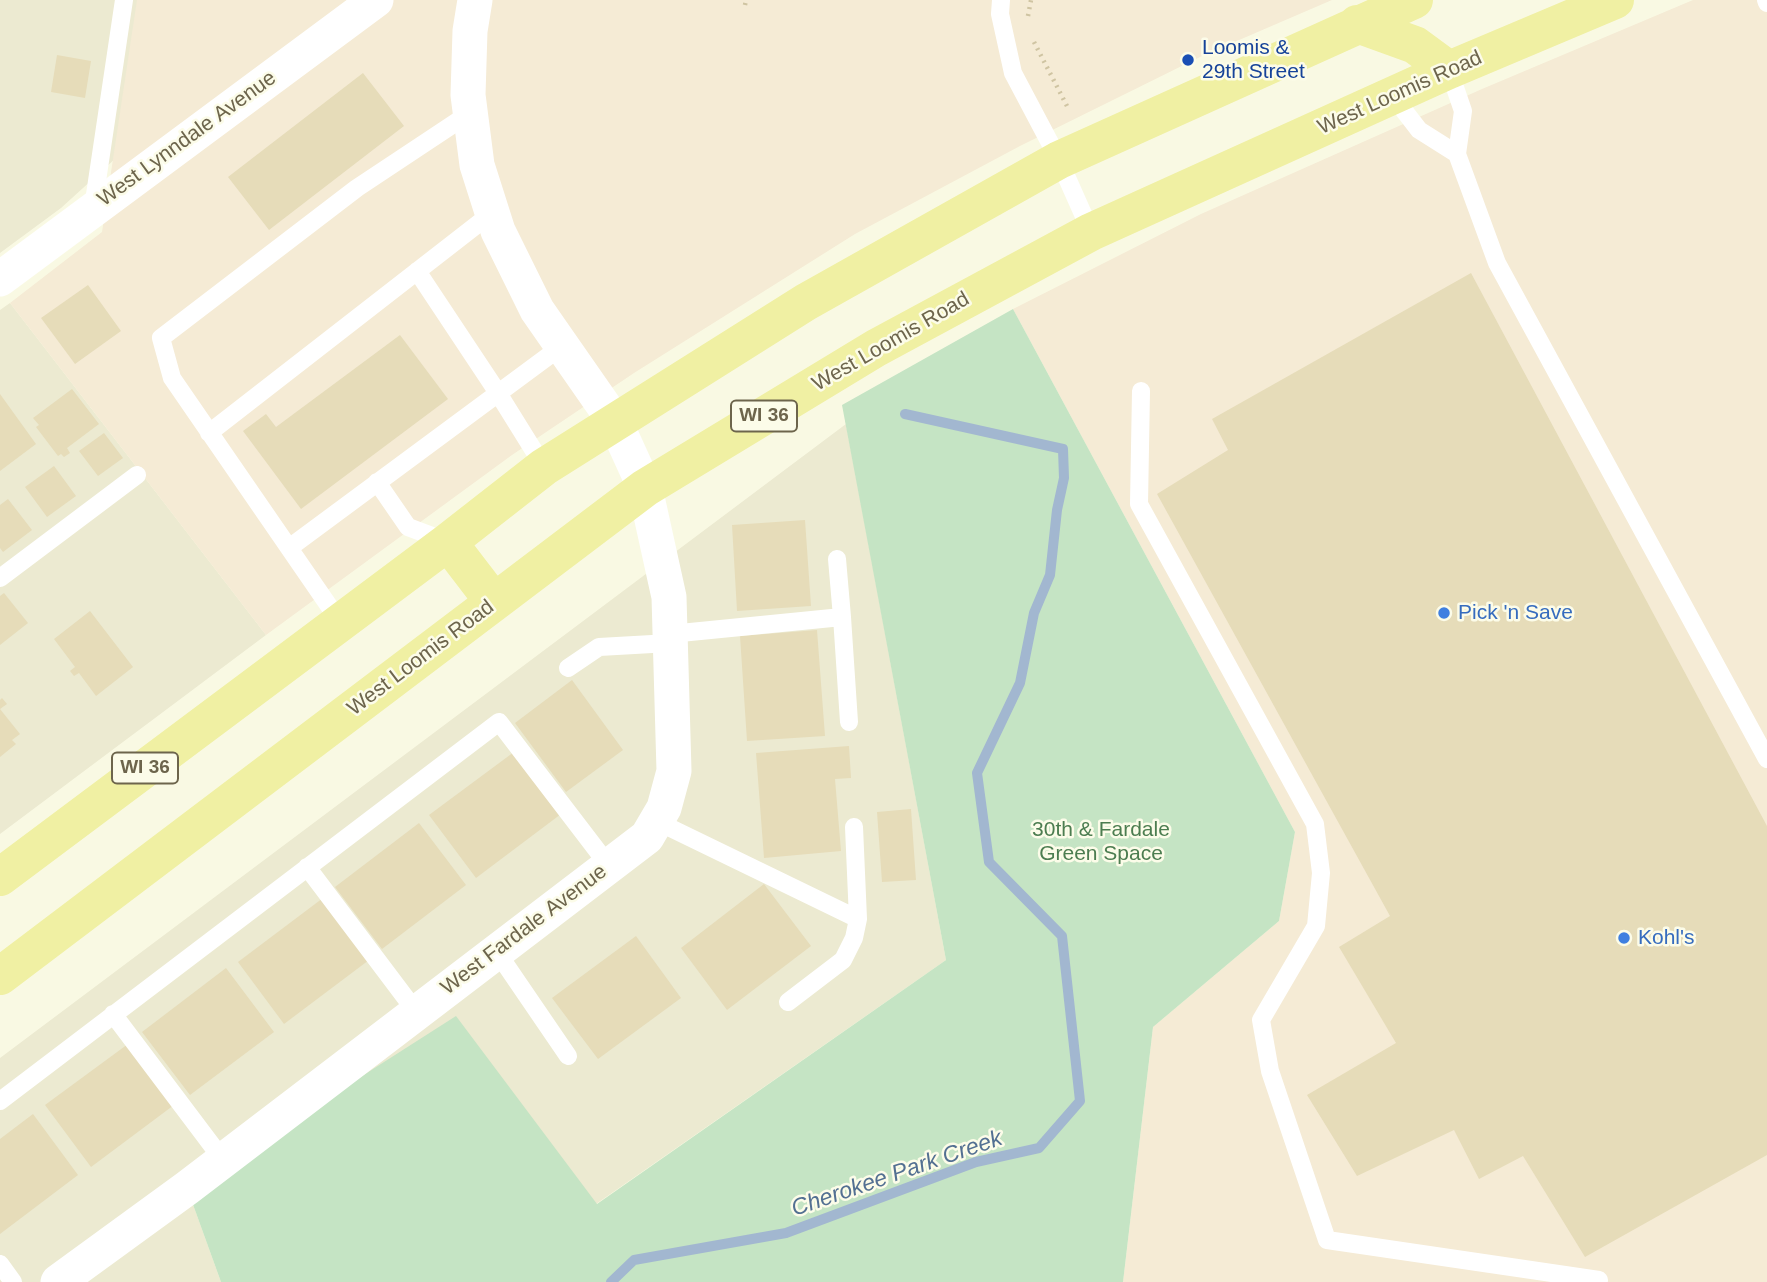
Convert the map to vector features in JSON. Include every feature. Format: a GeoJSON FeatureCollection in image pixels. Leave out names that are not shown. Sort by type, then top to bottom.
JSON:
{"type":"FeatureCollection","features":[{"type":"Feature","properties":{"kind":"main road","name":"WI 36"},"geometry":{"type":"LineString","coordinates":[[0,877],[448,542],[544,467],[806,302],[1059,160],[1414,0]]}},
{"type":"Feature","properties":{"kind":"main road","name":"West Loomis Road"},"geometry":{"type":"LineString","coordinates":[[0,976],[645,488],[876,348],[1091,232],[1392,95],[1615,0]]}},
{"type":"Feature","properties":{"kind":"main road"},"geometry":{"type":"LineString","coordinates":[[1357,24],[1415,45],[1449,70]]}},
{"type":"Feature","properties":{"kind":"main road"},"geometry":{"type":"LineString","coordinates":[[448,542],[494,603]]}},
{"type":"Feature","properties":{"kind":"street","name":"West Lynndale Avenue"},"geometry":{"type":"LineString","coordinates":[[0,279],[376,0]]}},
{"type":"Feature","properties":{"kind":"street","name":"West Fardale Avenue"},"geometry":{"type":"LineString","coordinates":[[58,1282],[223,1160],[647,837],[664,808],[674,771],[669,597],[645,488],[615,422],[537,310],[498,231],[477,166],[468,95],[470,31],[475,0]]}},
{"type":"Feature","properties":{"kind":"lane"},"geometry":{"type":"LineString","coordinates":[[93,208],[124,0]]}},
{"type":"Feature","properties":{"kind":"lane"},"geometry":{"type":"LineString","coordinates":[[1001,0],[1000,14],[1013,73],[1059,160],[1091,232]]}},
{"type":"Feature","properties":{"kind":"lane"},"geometry":{"type":"LineString","coordinates":[[1449,70],[1463,111],[1458,155],[1497,263],[1767,759]]}},
{"type":"Feature","properties":{"kind":"lane"},"geometry":{"type":"LineString","coordinates":[[1392,95],[1419,130],[1458,155]]}},
{"type":"Feature","properties":{"kind":"lane"},"geometry":{"type":"LineString","coordinates":[[340,622],[172,379],[160,338],[357,188],[470,114]]}},
{"type":"Feature","properties":{"kind":"lane"},"geometry":{"type":"LineString","coordinates":[[209,433],[492,213]]}},
{"type":"Feature","properties":{"kind":"lane"},"geometry":{"type":"LineString","coordinates":[[417,271],[544,467]]}},
{"type":"Feature","properties":{"kind":"lane"},"geometry":{"type":"LineString","coordinates":[[289,548],[562,346]]}},
{"type":"Feature","properties":{"kind":"lane"},"geometry":{"type":"LineString","coordinates":[[1141,391],[1139,504],[1315,824],[1321,873],[1316,926],[1261,1020],[1270,1071],[1327,1240],[1599,1280]]}},
{"type":"Feature","properties":{"kind":"lane"},"geometry":{"type":"LineString","coordinates":[[0,578],[137,475]]}},
{"type":"Feature","properties":{"kind":"lane"},"geometry":{"type":"LineString","coordinates":[[377,482],[408,527],[448,542]]}},
{"type":"Feature","properties":{"kind":"lane"},"geometry":{"type":"LineString","coordinates":[[838,559],[849,722]]}},
{"type":"Feature","properties":{"kind":"lane"},"geometry":{"type":"LineString","coordinates":[[568,668],[599,647],[842,617]]}},
{"type":"Feature","properties":{"kind":"lane"},"geometry":{"type":"LineString","coordinates":[[0,1101],[499,722],[609,866]]}},
{"type":"Feature","properties":{"kind":"lane"},"geometry":{"type":"LineString","coordinates":[[656,821],[858,919]]}},
{"type":"Feature","properties":{"kind":"lane"},"geometry":{"type":"LineString","coordinates":[[788,1002],[843,960],[854,938],[858,919],[854,827]]}},
{"type":"Feature","properties":{"kind":"lane"},"geometry":{"type":"LineString","coordinates":[[307,867],[417,1013]]}},
{"type":"Feature","properties":{"kind":"lane"},"geometry":{"type":"LineString","coordinates":[[497,952],[568,1056]]}},
{"type":"Feature","properties":{"kind":"lane"},"geometry":{"type":"LineString","coordinates":[[113,1014],[223,1160]]}},
{"type":"Feature","properties":{"kind":"lane"},"geometry":{"type":"LineString","coordinates":[[0,1264],[13,1282]]}},
{"type":"Feature","properties":{"kind":"path"},"geometry":{"type":"LineString","coordinates":[[1029,26],[1031,0]]}},
{"type":"Feature","properties":{"kind":"path"},"geometry":{"type":"LineString","coordinates":[[1030,34],[1068,108]]}},
{"type":"Feature","properties":{"kind":"shaded area"},"geometry":{"type":"Polygon","coordinates":[[[0,0],[138,0],[116,158],[61,208],[0,253],[0,0]]]}},
{"type":"Feature","properties":{"kind":"shaded area"},"geometry":{"type":"Polygon","coordinates":[[[137,0],[1332,0],[1202,56],[1020,146],[855,234],[634,373],[512,455],[266,635],[10,303],[102,232],[137,0]]]}},
{"type":"Feature","properties":{"kind":"shaded area"},"geometry":{"type":"Polygon","coordinates":[[[1693,0],[1767,0],[1767,1282],[1123,1282],[1153,1027],[1279,921],[1295,832],[1013,309],[1201,214],[1482,89],[1693,0]]]}},
{"type":"Feature","properties":{"kind":"shaded area"},"geometry":{"type":"Polygon","coordinates":[[[10,303],[266,635],[0,834],[0,310],[10,303]]]}},
{"type":"Feature","properties":{"kind":"shaded area"},"geometry":{"type":"Polygon","coordinates":[[[846,424],[946,960],[596,1204],[187,1188],[221,1282],[0,1282],[0,1058],[846,424]]]}},
{"type":"Feature","properties":{"kind":"green space","name":"30th & Fardale Green Space"},"geometry":{"type":"Polygon","coordinates":[[[1013,309],[1295,832],[1279,921],[1153,1027],[1123,1282],[221,1282],[187,1188],[456,1016],[597,1204],[946,960],[842,405],[1013,309]]]}},
{"type":"Feature","properties":{"kind":"building"},"geometry":{"type":"Polygon","coordinates":[[[57,55],[91,61],[85,98],[51,92],[57,55]]]}},
{"type":"Feature","properties":{"kind":"building"},"geometry":{"type":"Polygon","coordinates":[[[363,73],[404,126],[269,230],[228,177],[363,73]]]}},
{"type":"Feature","properties":{"kind":"building"},"geometry":{"type":"Polygon","coordinates":[[[1471,273],[1767,826],[1767,1155],[1585,1257],[1523,1156],[1479,1179],[1454,1130],[1357,1176],[1307,1095],[1396,1043],[1339,947],[1390,916],[1157,494],[1228,450],[1212,419],[1471,273]]]}},
{"type":"Feature","properties":{"kind":"building"},"geometry":{"type":"Polygon","coordinates":[[[88,285],[121,331],[75,364],[41,318],[88,285]]]}},
{"type":"Feature","properties":{"kind":"building"},"geometry":{"type":"Polygon","coordinates":[[[400,335],[448,399],[301,509],[243,431],[266,414],[276,427],[400,335]]]}},
{"type":"Feature","properties":{"kind":"building"},"geometry":{"type":"Polygon","coordinates":[[[72,389],[99,424],[67,448],[70,453],[64,457],[61,454],[58,456],[36,427],[39,425],[33,418],[72,389]]]}},
{"type":"Feature","properties":{"kind":"building"},"geometry":{"type":"Polygon","coordinates":[[[0,394],[36,444],[0,471],[0,394]]]}},
{"type":"Feature","properties":{"kind":"building"},"geometry":{"type":"Polygon","coordinates":[[[104,433],[123,458],[98,476],[79,451],[104,433]]]}},
{"type":"Feature","properties":{"kind":"building"},"geometry":{"type":"Polygon","coordinates":[[[54,466],[76,496],[47,517],[25,487],[54,466]]]}},
{"type":"Feature","properties":{"kind":"building"},"geometry":{"type":"Polygon","coordinates":[[[8,499],[32,530],[3,552],[0,548],[0,505],[8,499]]]}},
{"type":"Feature","properties":{"kind":"building"},"geometry":{"type":"Polygon","coordinates":[[[805,520],[811,606],[737,611],[732,525],[805,520]]]}},
{"type":"Feature","properties":{"kind":"building"},"geometry":{"type":"Polygon","coordinates":[[[4,593],[28,623],[0,645],[0,596],[4,593]]]}},
{"type":"Feature","properties":{"kind":"building"},"geometry":{"type":"Polygon","coordinates":[[[90,611],[133,667],[96,696],[79,673],[74,676],[70,671],[75,667],[54,639],[90,611]]]}},
{"type":"Feature","properties":{"kind":"building"},"geometry":{"type":"Polygon","coordinates":[[[817,630],[825,736],[747,741],[740,636],[817,630]]]}},
{"type":"Feature","properties":{"kind":"building"},"geometry":{"type":"Polygon","coordinates":[[[572,680],[623,750],[566,792],[515,723],[572,680]]]}},
{"type":"Feature","properties":{"kind":"building"},"geometry":{"type":"Polygon","coordinates":[[[2,698],[7,704],[0,709],[0,700],[2,698]]]}},
{"type":"Feature","properties":{"kind":"building"},"geometry":{"type":"Polygon","coordinates":[[[0,709],[20,734],[12,740],[16,744],[0,757],[0,709]]]}},
{"type":"Feature","properties":{"kind":"building"},"geometry":{"type":"Polygon","coordinates":[[[849,746],[851,778],[835,779],[841,851],[764,858],[756,753],[849,746]]]}},
{"type":"Feature","properties":{"kind":"building"},"geometry":{"type":"Polygon","coordinates":[[[514,752],[561,814],[476,878],[429,815],[514,752]]]}},
{"type":"Feature","properties":{"kind":"building"},"geometry":{"type":"Polygon","coordinates":[[[911,809],[916,880],[882,882],[877,812],[911,809]]]}},
{"type":"Feature","properties":{"kind":"building"},"geometry":{"type":"Polygon","coordinates":[[[419,823],[466,885],[382,949],[335,887],[419,823]]]}},
{"type":"Feature","properties":{"kind":"building"},"geometry":{"type":"Polygon","coordinates":[[[764,884],[811,946],[727,1010],[681,948],[764,884]]]}},
{"type":"Feature","properties":{"kind":"building"},"geometry":{"type":"Polygon","coordinates":[[[323,898],[369,960],[284,1024],[238,962],[323,898]]]}},
{"type":"Feature","properties":{"kind":"building"},"geometry":{"type":"Polygon","coordinates":[[[636,936],[681,998],[598,1059],[552,998],[636,936]]]}},
{"type":"Feature","properties":{"kind":"building"},"geometry":{"type":"Polygon","coordinates":[[[226,968],[274,1032],[190,1095],[142,1032],[226,968]]]}},
{"type":"Feature","properties":{"kind":"building"},"geometry":{"type":"Polygon","coordinates":[[[128,1044],[174,1105],[91,1167],[45,1105],[128,1044]]]}},
{"type":"Feature","properties":{"kind":"building"},"geometry":{"type":"Polygon","coordinates":[[[33,1114],[78,1175],[0,1234],[0,1139],[33,1114]]]}},
{"type":"Feature","properties":{"kind":"waterway","name":"Cherokee Park Creek"},"geometry":{"type":"LineString","coordinates":[[611,1282],[634,1260],[786,1233],[976,1162],[1039,1148],[1080,1101],[1062,936],[989,862],[977,773],[1020,683],[1034,613],[1050,575],[1057,510],[1064,478],[1063,449],[905,414]]}},
{"type":"Feature","properties":{"kind":"place","name":"Loomis & 29th Street"},"geometry":{"type":"Point","coordinates":[1188,60]}},
{"type":"Feature","properties":{"kind":"place","name":"Pick 'n Save"},"geometry":{"type":"Point","coordinates":[1444,613]}},
{"type":"Feature","properties":{"kind":"place","name":"Kohl's"},"geometry":{"type":"Point","coordinates":[1624,938]}}]}
